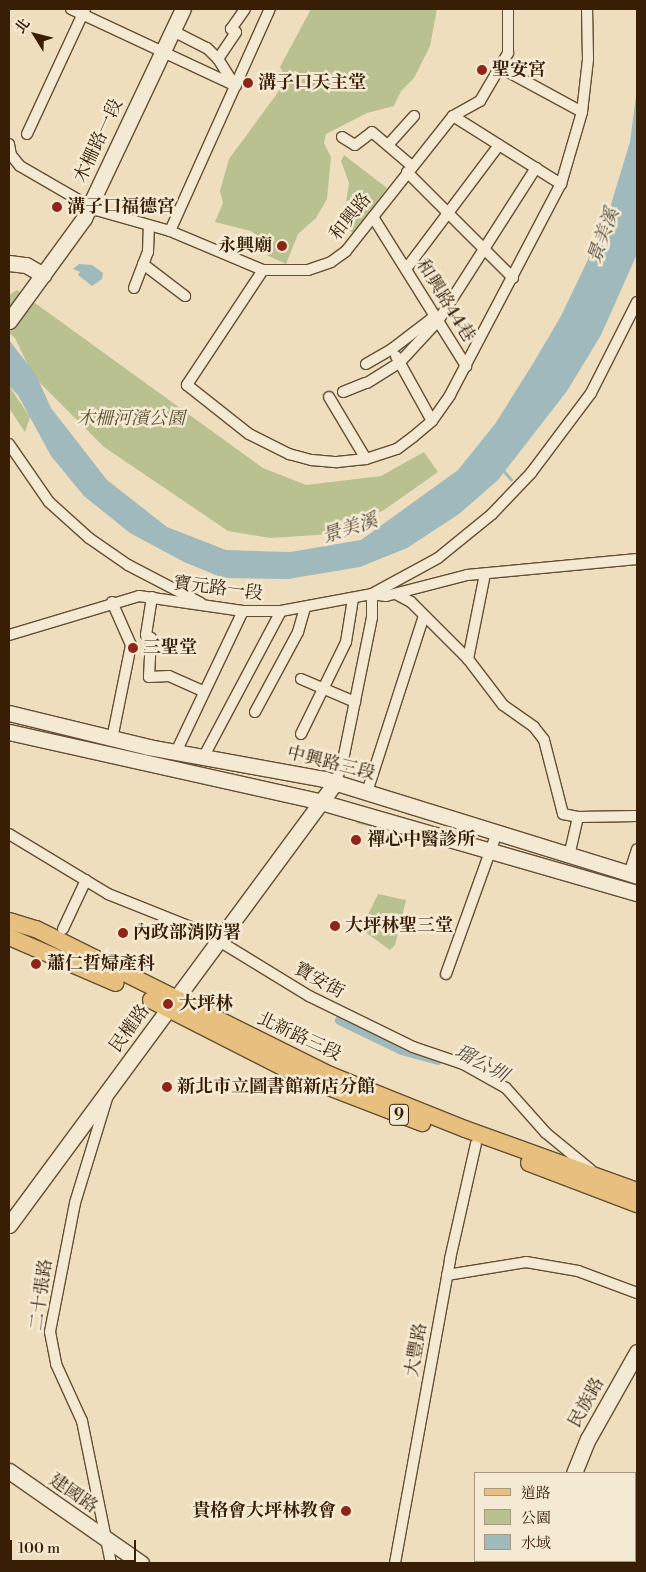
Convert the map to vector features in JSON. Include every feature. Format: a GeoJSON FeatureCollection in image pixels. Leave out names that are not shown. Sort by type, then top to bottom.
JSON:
{"type":"FeatureCollection","features":[{"type":"Feature","properties":{"kind":"main road","name":"北新路三段"},"geometry":{"type":"LineString","coordinates":[[9,921],[29,927],[300,1076],[637,1204]]}},
{"type":"Feature","properties":{"kind":"main road","name":"北新路三段"},"geometry":{"type":"LineString","coordinates":[[9,937],[172,1004],[330,1075],[457,1126],[637,1191]]}},
{"type":"Feature","properties":{"kind":"street"},"geometry":{"type":"LineString","coordinates":[[71,9],[84,11],[159,50],[236,86]]}},
{"type":"Feature","properties":{"kind":"street","name":"木柵路一段"},"geometry":{"type":"LineString","coordinates":[[30,284],[85,205],[159,50],[173,9]]}},
{"type":"Feature","properties":{"kind":"street","name":"木柵路一段"},"geometry":{"type":"LineString","coordinates":[[159,50],[172,31],[183,9]]}},
{"type":"Feature","properties":{"kind":"street"},"geometry":{"type":"LineString","coordinates":[[218,59],[236,32],[231,29],[244,9]]}},
{"type":"Feature","properties":{"kind":"street"},"geometry":{"type":"LineString","coordinates":[[170,231],[270,9]]}},
{"type":"Feature","properties":{"kind":"street","name":"和興路"},"geometry":{"type":"LineString","coordinates":[[9,144],[11,155],[20,166],[85,205],[170,231],[263,270],[308,270],[331,262],[346,251],[453,116],[480,102],[508,53],[508,9]]}},
{"type":"Feature","properties":{"kind":"street"},"geometry":{"type":"LineString","coordinates":[[466,366],[561,184],[582,112],[588,59],[587,9]]}},
{"type":"Feature","properties":{"kind":"street"},"geometry":{"type":"LineString","coordinates":[[27,134],[84,11]]}},
{"type":"Feature","properties":{"kind":"street"},"geometry":{"type":"LineString","coordinates":[[172,31],[207,48],[218,59],[236,86]]}},
{"type":"Feature","properties":{"kind":"street"},"geometry":{"type":"LineString","coordinates":[[501,68],[582,112]]}},
{"type":"Feature","properties":{"kind":"street"},"geometry":{"type":"LineString","coordinates":[[388,145],[414,116]]}},
{"type":"Feature","properties":{"kind":"street"},"geometry":{"type":"LineString","coordinates":[[453,116],[561,184]]}},
{"type":"Feature","properties":{"kind":"street"},"geometry":{"type":"LineString","coordinates":[[342,137],[355,145],[372,132],[388,145],[513,278]]}},
{"type":"Feature","properties":{"kind":"street"},"geometry":{"type":"LineString","coordinates":[[406,269],[448,210],[499,145]]}},
{"type":"Feature","properties":{"kind":"street"},"geometry":{"type":"LineString","coordinates":[[344,392],[366,383],[400,362],[437,318],[485,248],[536,168]]}},
{"type":"Feature","properties":{"kind":"street","name":"和興路44巷"},"geometry":{"type":"LineString","coordinates":[[263,270],[187,385],[249,434],[289,454],[337,462],[366,459],[397,448],[432,421],[466,366],[373,217]]}},
{"type":"Feature","properties":{"kind":"street"},"geometry":{"type":"LineString","coordinates":[[134,288],[148,252],[149,226]]}},
{"type":"Feature","properties":{"kind":"street"},"geometry":{"type":"LineString","coordinates":[[9,264],[39,272]]}},
{"type":"Feature","properties":{"kind":"street"},"geometry":{"type":"LineString","coordinates":[[143,264],[185,296]]}},
{"type":"Feature","properties":{"kind":"street"},"geometry":{"type":"LineString","coordinates":[[9,305],[30,284]]}},
{"type":"Feature","properties":{"kind":"street"},"geometry":{"type":"LineString","coordinates":[[9,321],[30,284]]}},
{"type":"Feature","properties":{"kind":"street"},"geometry":{"type":"LineString","coordinates":[[335,783],[355,702],[372,617],[372,594],[438,558],[492,514],[531,473],[591,393],[637,302]]}},
{"type":"Feature","properties":{"kind":"street"},"geometry":{"type":"LineString","coordinates":[[366,364],[392,349],[437,318]]}},
{"type":"Feature","properties":{"kind":"street"},"geometry":{"type":"LineString","coordinates":[[392,349],[432,421]]}},
{"type":"Feature","properties":{"kind":"street"},"geometry":{"type":"LineString","coordinates":[[329,397],[366,459]]}},
{"type":"Feature","properties":{"kind":"street"},"geometry":{"type":"LineString","coordinates":[[9,444],[49,502],[89,538],[128,565],[209,607]]}},
{"type":"Feature","properties":{"kind":"street","name":"寶元路一段"},"geometry":{"type":"LineString","coordinates":[[9,634],[112,602],[139,596],[152,596],[209,607],[243,611],[281,611],[372,594],[386,596],[485,574],[637,559]]}},
{"type":"Feature","properties":{"kind":"street"},"geometry":{"type":"LineString","coordinates":[[468,659],[485,574]]}},
{"type":"Feature","properties":{"kind":"street"},"geometry":{"type":"LineString","coordinates":[[396,594],[424,616],[468,659],[502,705],[534,727],[544,740],[563,814],[578,817],[637,816]]}},
{"type":"Feature","properties":{"kind":"street"},"geometry":{"type":"LineString","coordinates":[[152,596],[146,635],[152,638],[149,677],[169,676],[202,691]]}},
{"type":"Feature","properties":{"kind":"street"},"geometry":{"type":"LineString","coordinates":[[301,734],[346,642],[353,598]]}},
{"type":"Feature","properties":{"kind":"street"},"geometry":{"type":"LineString","coordinates":[[112,602],[131,645],[112,739]]}},
{"type":"Feature","properties":{"kind":"street"},"geometry":{"type":"LineString","coordinates":[[255,712],[298,632],[305,608]]}},
{"type":"Feature","properties":{"kind":"street"},"geometry":{"type":"LineString","coordinates":[[176,752],[202,691],[243,611]]}},
{"type":"Feature","properties":{"kind":"street"},"geometry":{"type":"LineString","coordinates":[[204,756],[281,611]]}},
{"type":"Feature","properties":{"kind":"street"},"geometry":{"type":"LineString","coordinates":[[367,792],[424,616]]}},
{"type":"Feature","properties":{"kind":"street"},"geometry":{"type":"LineString","coordinates":[[301,679],[355,702]]}},
{"type":"Feature","properties":{"kind":"street","name":"中興路三段"},"geometry":{"type":"LineString","coordinates":[[9,713],[112,739],[335,783],[633,875]]}},
{"type":"Feature","properties":{"kind":"street"},"geometry":{"type":"LineString","coordinates":[[9,732],[321,802],[637,893]]}},
{"type":"Feature","properties":{"kind":"street","name":"民權路"},"geometry":{"type":"LineString","coordinates":[[9,1225],[335,783]]}},
{"type":"Feature","properties":{"kind":"street"},"geometry":{"type":"LineString","coordinates":[[569,855],[578,817]]}},
{"type":"Feature","properties":{"kind":"street"},"geometry":{"type":"LineString","coordinates":[[446,974],[497,832]]}},
{"type":"Feature","properties":{"kind":"street","name":"寶安街"},"geometry":{"type":"LineString","coordinates":[[9,834],[108,894],[219,941],[309,996],[413,1047],[463,1064],[506,1088],[546,1132],[598,1176]]}},
{"type":"Feature","properties":{"kind":"street"},"geometry":{"type":"LineString","coordinates":[[633,875],[637,849]]}},
{"type":"Feature","properties":{"kind":"street"},"geometry":{"type":"LineString","coordinates":[[63,930],[86,880]]}},
{"type":"Feature","properties":{"kind":"street"},"geometry":{"type":"LineString","coordinates":[[9,912],[29,927]]}},
{"type":"Feature","properties":{"kind":"street","name":"二十張路"},"geometry":{"type":"LineString","coordinates":[[109,1089],[75,1203],[50,1332],[56,1364],[82,1421],[111,1563]]}},
{"type":"Feature","properties":{"kind":"street","name":"大豐路"},"geometry":{"type":"LineString","coordinates":[[395,1563],[447,1275],[476,1144]]}},
{"type":"Feature","properties":{"kind":"street"},"geometry":{"type":"LineString","coordinates":[[447,1275],[526,1262],[578,1271],[637,1293]]}},
{"type":"Feature","properties":{"kind":"street","name":"民族路"},"geometry":{"type":"LineString","coordinates":[[574,1472],[588,1439],[637,1352]]}},
{"type":"Feature","properties":{"kind":"street","name":"建國路"},"geometry":{"type":"LineString","coordinates":[[9,1471],[106,1541],[141,1563]]}},
{"type":"Feature","properties":{"kind":"green space"},"geometry":{"type":"Polygon","coordinates":[[[311,9],[437,9],[430,46],[414,78],[401,91],[394,106],[367,113],[326,134],[324,143],[331,157],[327,199],[316,218],[298,234],[286,264],[251,248],[258,237],[251,231],[215,222],[223,203],[220,191],[229,159],[287,80],[280,67],[311,9]]]}},
{"type":"Feature","properties":{"kind":"green space"},"geometry":{"type":"Polygon","coordinates":[[[344,155],[387,188],[353,234],[343,221],[349,183],[341,161],[344,155]]]}},
{"type":"Feature","properties":{"kind":"green space","name":"木柵河濱公園"},"geometry":{"type":"Polygon","coordinates":[[[17,290],[263,468],[306,485],[381,476],[424,452],[438,472],[384,510],[332,534],[270,538],[228,531],[104,447],[33,376],[15,338],[9,333],[9,295],[17,290]]]}},
{"type":"Feature","properties":{"kind":"green space"},"geometry":{"type":"Polygon","coordinates":[[[9,386],[30,417],[25,432],[9,408],[9,386]]]}},
{"type":"Feature","properties":{"kind":"green space"},"geometry":{"type":"Polygon","coordinates":[[[357,819],[418,836],[417,839],[356,823],[357,819]]]}},
{"type":"Feature","properties":{"kind":"green space"},"geometry":{"type":"Polygon","coordinates":[[[378,894],[406,900],[395,945],[390,950],[361,929],[378,894]]]}},
{"type":"Feature","properties":{"kind":"water","name":"景美溪"},"geometry":{"type":"Polygon","coordinates":[[[637,88],[637,254],[601,335],[567,391],[498,480],[459,514],[407,548],[360,567],[288,579],[223,578],[184,562],[130,533],[84,496],[51,456],[18,395],[9,386],[9,340],[36,375],[51,408],[107,480],[167,527],[226,550],[290,552],[361,540],[458,470],[495,424],[534,362],[561,316],[605,224],[630,142],[637,88]]]}},
{"type":"Feature","properties":{"kind":"water"},"geometry":{"type":"Polygon","coordinates":[[[79,264],[92,265],[103,273],[102,279],[92,286],[78,275],[80,272],[73,269],[79,264]]]}},
{"type":"Feature","properties":{"kind":"waterway"},"geometry":{"type":"LineString","coordinates":[[504,471],[511,479]]}},
{"type":"Feature","properties":{"kind":"waterway","name":"瑠公圳"},"geometry":{"type":"LineString","coordinates":[[339,1020],[401,1050],[438,1060]]}},
{"type":"Feature","properties":{"kind":"place","name":"聖安宮"},"geometry":{"type":"Point","coordinates":[482,70]}},
{"type":"Feature","properties":{"kind":"place","name":"溝子口天主堂"},"geometry":{"type":"Point","coordinates":[248,83]}},
{"type":"Feature","properties":{"kind":"place","name":"溝子口福德宮"},"geometry":{"type":"Point","coordinates":[57,207]}},
{"type":"Feature","properties":{"kind":"place","name":"永興廟"},"geometry":{"type":"Point","coordinates":[282,246]}},
{"type":"Feature","properties":{"kind":"place","name":"三聖堂"},"geometry":{"type":"Point","coordinates":[133,648]}},
{"type":"Feature","properties":{"kind":"place","name":"禪心中醫診所"},"geometry":{"type":"Point","coordinates":[356,840]}},
{"type":"Feature","properties":{"kind":"place","name":"大坪林聖三堂"},"geometry":{"type":"Point","coordinates":[335,926]}},
{"type":"Feature","properties":{"kind":"place","name":"內政部消防署"},"geometry":{"type":"Point","coordinates":[123,933]}},
{"type":"Feature","properties":{"kind":"place","name":"蕭仁哲婦產科"},"geometry":{"type":"Point","coordinates":[36,964]}},
{"type":"Feature","properties":{"kind":"place","name":"大坪林"},"geometry":{"type":"Point","coordinates":[168,1004]}},
{"type":"Feature","properties":{"kind":"place","name":"新北市立圖書館新店分館"},"geometry":{"type":"Point","coordinates":[167,1087]}},
{"type":"Feature","properties":{"kind":"place","name":"貴格會大坪林教會"},"geometry":{"type":"Point","coordinates":[346,1511]}}]}
